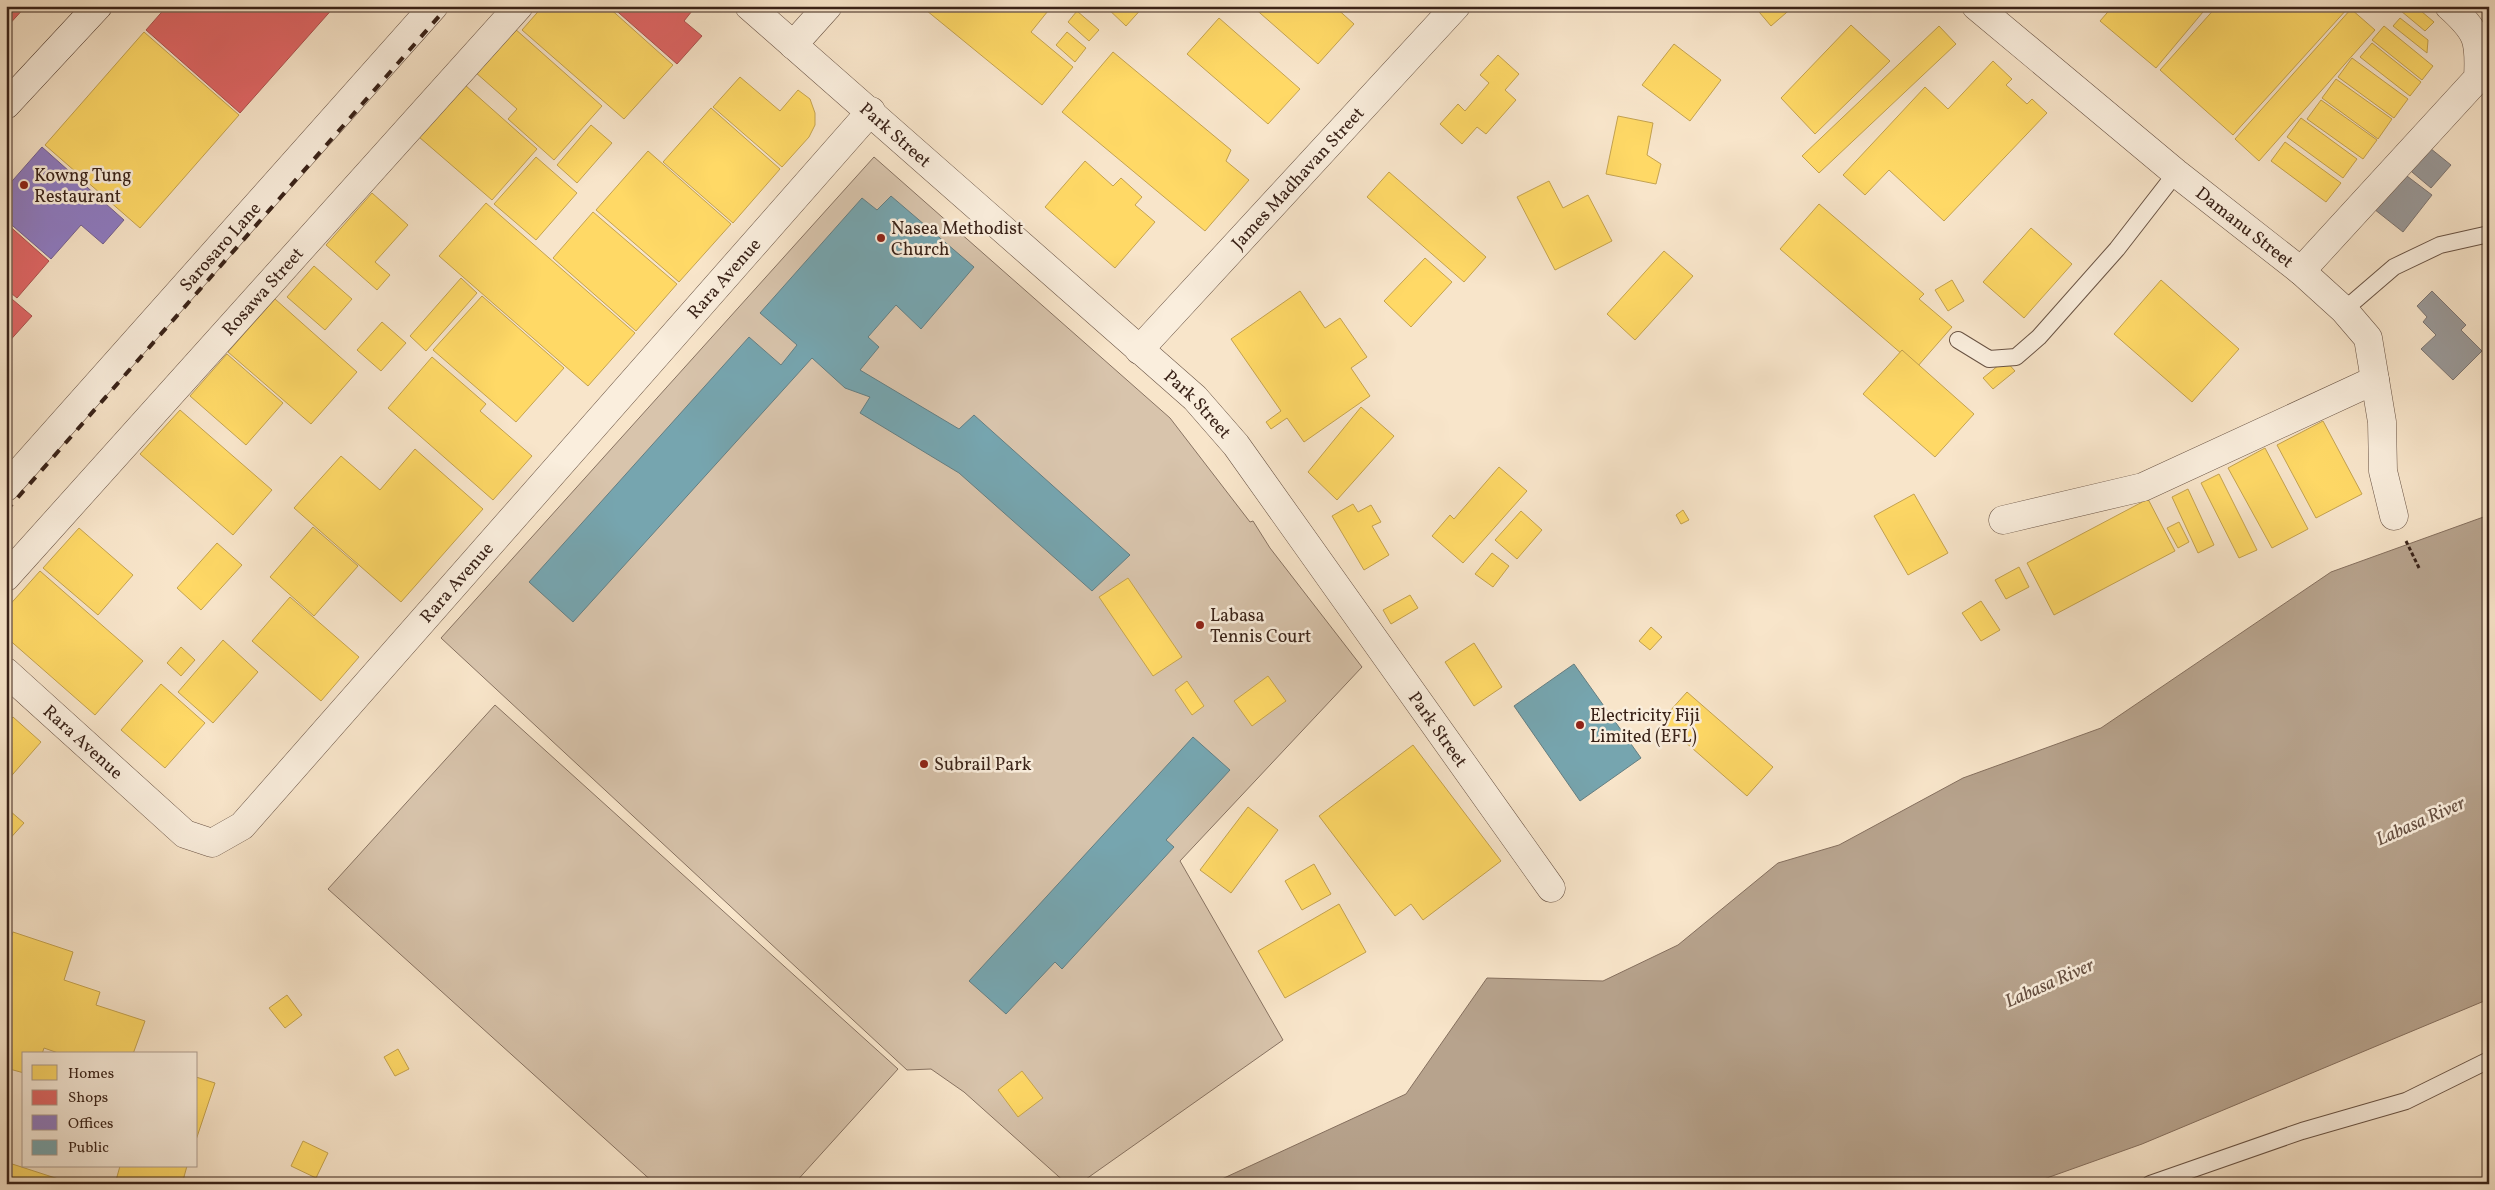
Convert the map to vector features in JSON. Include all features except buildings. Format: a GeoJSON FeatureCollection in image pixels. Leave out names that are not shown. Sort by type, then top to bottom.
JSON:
{"type":"FeatureCollection","features":[{"type":"Feature","properties":{"kind":"street"},"geometry":{"type":"LineString","coordinates":[[6,105],[98,6]]}},
{"type":"Feature","properties":{"kind":"street","name":"Sarosaro Lane"},"geometry":{"type":"LineString","coordinates":[[6,487],[434,6]]}},
{"type":"Feature","properties":{"kind":"street","name":"Rosawa Street"},"geometry":{"type":"LineString","coordinates":[[6,577],[518,6]]}},
{"type":"Feature","properties":{"kind":"street","name":"Park Street"},"geometry":{"type":"LineString","coordinates":[[749,6],[871,111],[1195,398],[1236,445],[1551,888]]}},
{"type":"Feature","properties":{"kind":"street"},"geometry":{"type":"LineString","coordinates":[[793,44],[828,6]]}},
{"type":"Feature","properties":{"kind":"street","name":"James Madhavan Street"},"geometry":{"type":"LineString","coordinates":[[1139,350],[1456,6]]}},
{"type":"Feature","properties":{"kind":"street"},"geometry":{"type":"LineString","coordinates":[[2301,270],[2478,78],[2480,51],[2471,26],[2450,6]]}},
{"type":"Feature","properties":{"kind":"street","name":"Damanu Street"},"geometry":{"type":"LineString","coordinates":[[1982,8],[2176,173],[2301,270],[2344,310],[2368,338],[2382,422],[2383,471],[2394,516]]}},
{"type":"Feature","properties":{"kind":"street","name":"Rara Avenue"},"geometry":{"type":"LineString","coordinates":[[6,672],[185,834],[212,843],[242,826],[871,111]]}},
{"type":"Feature","properties":{"kind":"street"},"geometry":{"type":"LineString","coordinates":[[2003,520],[2143,487],[2375,380]]}},
{"type":"Feature","properties":{"kind":"lane"},"geometry":{"type":"LineString","coordinates":[[1958,340],[1989,359],[2016,357],[2039,337],[2117,249],[2176,173]]}},
{"type":"Feature","properties":{"kind":"lane"},"geometry":{"type":"LineString","coordinates":[[2344,310],[2394,267],[2440,245],[2489,234]]}},
{"type":"Feature","properties":{"kind":"lane"},"geometry":{"type":"LineString","coordinates":[[2150,1184],[2302,1131],[2406,1101],[2489,1060]]}},
{"type":"Feature","properties":{"kind":"shaded area","name":"Subrail Park"},"geometry":{"type":"Polygon","coordinates":[[[874,157],[1170,418],[1250,522],[1253,521],[1270,548],[1362,667],[1180,861],[1283,1040],[1079,1184],[1067,1184],[964,1092],[931,1069],[907,1070],[441,638],[874,157]]]}},
{"type":"Feature","properties":{"kind":"shaded area"},"geometry":{"type":"Polygon","coordinates":[[[495,705],[898,1069],[794,1184],[655,1184],[328,889],[495,705]]]}},
{"type":"Feature","properties":{"kind":"water","name":"Labasa River"},"geometry":{"type":"Polygon","coordinates":[[[2489,515],[2489,999],[2142,1144],[2030,1184],[1211,1184],[1406,1094],[1487,978],[1603,981],[1678,945],[1778,863],[1839,845],[1963,778],[2101,728],[2331,572],[2489,515]]]}},
{"type":"Feature","properties":{"kind":"railway"},"geometry":{"type":"LineString","coordinates":[[6,511],[448,6]]}},
{"type":"Feature","properties":{"kind":"place","name":"Kowng Tung Restaurant"},"geometry":{"type":"Point","coordinates":[24,185]}},
{"type":"Feature","properties":{"kind":"place","name":"Nasea Methodist Church"},"geometry":{"type":"Point","coordinates":[881,238]}},
{"type":"Feature","properties":{"kind":"place","name":"Labasa Tennis Court"},"geometry":{"type":"Point","coordinates":[1200,625]}},
{"type":"Feature","properties":{"kind":"place","name":"Electricity Fiji Limited (EFL)"},"geometry":{"type":"Point","coordinates":[1580,725]}},
{"type":"Feature","properties":{"kind":"place","name":"Subrail Park"},"geometry":{"type":"Point","coordinates":[924,764]}}]}
